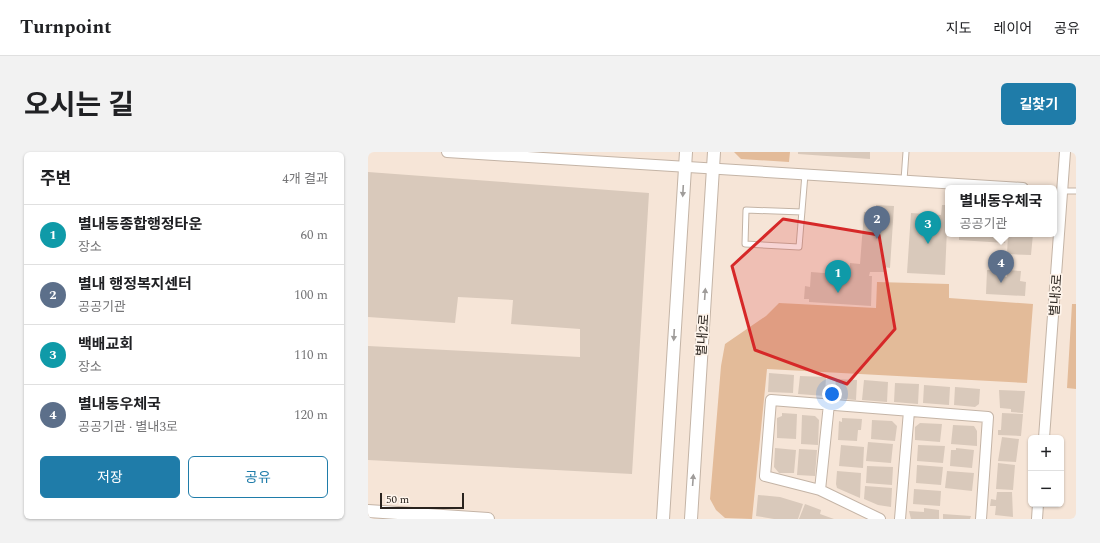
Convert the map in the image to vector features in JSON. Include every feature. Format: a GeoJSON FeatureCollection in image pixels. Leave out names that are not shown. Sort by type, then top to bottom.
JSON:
{"type":"FeatureCollection","features":[{"type":"Feature","properties":{"kind":"street"},"geometry":{"type":"LineString","coordinates":[[447,152],[978,185]]}},
{"type":"Feature","properties":{"kind":"street"},"geometry":{"type":"LineString","coordinates":[[663,519],[686,152]]}},
{"type":"Feature","properties":{"kind":"street","name":"별내2로"},"geometry":{"type":"LineString","coordinates":[[691,519],[714,152]]}},
{"type":"Feature","properties":{"kind":"street","name":"별내3로"},"geometry":{"type":"LineString","coordinates":[[1057,208],[1058,190],[1065,152]]}},
{"type":"Feature","properties":{"kind":"street","name":"별내3로"},"geometry":{"type":"LineString","coordinates":[[1044,435],[1055,237]]}},
{"type":"Feature","properties":{"kind":"street"},"geometry":{"type":"LineString","coordinates":[[880,519],[820,490],[764,476],[771,400],[988,417],[981,519]]}},
{"type":"Feature","properties":{"kind":"street"},"geometry":{"type":"LineString","coordinates":[[820,490],[829,404]]}},
{"type":"Feature","properties":{"kind":"street"},"geometry":{"type":"LineString","coordinates":[[900,519],[910,411]]}},
{"type":"Feature","properties":{"kind":"street"},"geometry":{"type":"LineString","coordinates":[[1037,519],[1038,507]]}},
{"type":"Feature","properties":{"kind":"street"},"geometry":{"type":"LineString","coordinates":[[368,510],[488,519]]}},
{"type":"Feature","properties":{"kind":"lane"},"geometry":{"type":"LineString","coordinates":[[904,180],[906,152]]}},
{"type":"Feature","properties":{"kind":"lane"},"geometry":{"type":"LineString","coordinates":[[802,212],[746,210],[745,244],[799,247],[802,212],[804,174]]}},
{"type":"Feature","properties":{"kind":"lane"},"geometry":{"type":"LineString","coordinates":[[1058,190],[1076,191]]}},
{"type":"Feature","properties":{"kind":"highlighted area"},"geometry":{"type":"Polygon","coordinates":[[[783,219],[879,235],[895,329],[847,384],[755,350],[732,266],[783,219]]]}},
{"type":"Feature","properties":{"kind":"shaded area"},"geometry":{"type":"Polygon","coordinates":[[[734,152],[790,152],[789,162],[741,159],[734,152]]]}},
{"type":"Feature","properties":{"kind":"shaded area"},"geometry":{"type":"Polygon","coordinates":[[[877,282],[949,284],[949,298],[1033,304],[1027,383],[767,369],[752,519],[725,518],[716,510],[710,499],[721,366],[725,344],[766,316],[779,303],[876,308],[877,282]]]}},
{"type":"Feature","properties":{"kind":"shaded area"},"geometry":{"type":"Polygon","coordinates":[[[1072,304],[1076,304],[1076,389],[1067,388],[1072,304]]]}},
{"type":"Feature","properties":{"kind":"building"},"geometry":{"type":"Polygon","coordinates":[[[798,152],[870,152],[870,159],[798,154],[798,152]]]}},
{"type":"Feature","properties":{"kind":"building"},"geometry":{"type":"Polygon","coordinates":[[[368,172],[649,193],[632,474],[368,460],[368,346],[580,357],[580,329],[511,324],[513,300],[458,297],[455,323],[368,317],[368,172]]]}},
{"type":"Feature","properties":{"kind":"building"},"geometry":{"type":"Polygon","coordinates":[[[876,205],[894,206],[890,268],[884,267],[884,272],[870,272],[869,276],[872,276],[871,306],[809,302],[809,299],[804,299],[805,286],[810,287],[811,272],[849,275],[850,263],[860,264],[864,212],[876,213],[876,205]]]}},
{"type":"Feature","properties":{"kind":"building"},"geometry":{"type":"Polygon","coordinates":[[[942,205],[945,205],[945,237],[947,237],[945,275],[907,273],[911,213],[941,215],[942,205]]]}},
{"type":"Feature","properties":{"kind":"building"},"geometry":{"type":"Polygon","coordinates":[[[959,237],[1006,237],[1005,243],[959,240],[959,237]]]}},
{"type":"Feature","properties":{"kind":"building"},"geometry":{"type":"Polygon","coordinates":[[[1008,237],[1033,237],[1031,255],[1007,254],[1008,237]]]}},
{"type":"Feature","properties":{"kind":"building"},"geometry":{"type":"Polygon","coordinates":[[[987,270],[998,270],[998,276],[1007,277],[1007,270],[1021,271],[1020,281],[1026,282],[1025,296],[986,294],[987,270]]]}},
{"type":"Feature","properties":{"kind":"building"},"geometry":{"type":"Polygon","coordinates":[[[769,373],[794,375],[793,393],[768,392],[769,373]]]}},
{"type":"Feature","properties":{"kind":"building"},"geometry":{"type":"Polygon","coordinates":[[[800,376],[826,377],[825,396],[798,394],[800,376]]]}},
{"type":"Feature","properties":{"kind":"building"},"geometry":{"type":"Polygon","coordinates":[[[836,379],[857,380],[856,400],[834,398],[836,379]]]}},
{"type":"Feature","properties":{"kind":"building"},"geometry":{"type":"Polygon","coordinates":[[[864,380],[888,382],[887,402],[862,400],[864,380]]]}},
{"type":"Feature","properties":{"kind":"building"},"geometry":{"type":"Polygon","coordinates":[[[895,383],[919,384],[918,404],[894,402],[895,383]]]}},
{"type":"Feature","properties":{"kind":"building"},"geometry":{"type":"Polygon","coordinates":[[[924,385],[950,387],[949,405],[923,403],[924,385]]]}},
{"type":"Feature","properties":{"kind":"building"},"geometry":{"type":"Polygon","coordinates":[[[955,387],[980,389],[979,404],[975,407],[954,405],[955,387]]]}},
{"type":"Feature","properties":{"kind":"building"},"geometry":{"type":"Polygon","coordinates":[[[999,390],[1025,391],[1023,413],[1011,412],[1011,409],[1000,408],[999,390]]]}},
{"type":"Feature","properties":{"kind":"building"},"geometry":{"type":"Polygon","coordinates":[[[782,413],[797,414],[796,439],[777,438],[777,418],[782,416],[782,413]]]}},
{"type":"Feature","properties":{"kind":"building"},"geometry":{"type":"Polygon","coordinates":[[[1002,413],[1023,414],[1021,436],[998,435],[998,430],[1001,430],[1002,413]]]}},
{"type":"Feature","properties":{"kind":"building"},"geometry":{"type":"Polygon","coordinates":[[[802,415],[815,416],[819,420],[818,445],[801,444],[802,415]]]}},
{"type":"Feature","properties":{"kind":"building"},"geometry":{"type":"Polygon","coordinates":[[[842,418],[862,419],[861,430],[858,430],[857,441],[838,440],[839,421],[842,422],[842,418]]]}},
{"type":"Feature","properties":{"kind":"building"},"geometry":{"type":"Polygon","coordinates":[[[872,420],[892,421],[897,426],[895,441],[871,439],[872,420]]]}},
{"type":"Feature","properties":{"kind":"building"},"geometry":{"type":"Polygon","coordinates":[[[920,423],[942,424],[940,442],[915,440],[915,427],[920,423]]]}},
{"type":"Feature","properties":{"kind":"building"},"geometry":{"type":"Polygon","coordinates":[[[953,425],[974,426],[977,431],[977,446],[951,444],[953,425]]]}},
{"type":"Feature","properties":{"kind":"building"},"geometry":{"type":"Polygon","coordinates":[[[1002,437],[1019,439],[1016,462],[998,461],[1002,437]]]}},
{"type":"Feature","properties":{"kind":"building"},"geometry":{"type":"Polygon","coordinates":[[[868,442],[893,444],[891,463],[866,461],[868,442]]]}},
{"type":"Feature","properties":{"kind":"building"},"geometry":{"type":"Polygon","coordinates":[[[841,445],[864,447],[863,468],[839,466],[841,445]]]}},
{"type":"Feature","properties":{"kind":"building"},"geometry":{"type":"Polygon","coordinates":[[[918,445],[945,446],[943,463],[917,461],[918,445]]]}},
{"type":"Feature","properties":{"kind":"building"},"geometry":{"type":"Polygon","coordinates":[[[775,448],[796,450],[794,473],[779,473],[774,467],[775,448]]]}},
{"type":"Feature","properties":{"kind":"building"},"geometry":{"type":"Polygon","coordinates":[[[956,448],[974,450],[972,468],[950,466],[951,450],[956,450],[956,448]]]}},
{"type":"Feature","properties":{"kind":"building"},"geometry":{"type":"Polygon","coordinates":[[[799,449],[817,450],[815,476],[797,475],[799,449]]]}},
{"type":"Feature","properties":{"kind":"building"},"geometry":{"type":"Polygon","coordinates":[[[998,463],[1015,465],[1013,490],[996,489],[998,463]]]}},
{"type":"Feature","properties":{"kind":"building"},"geometry":{"type":"Polygon","coordinates":[[[917,465],[943,467],[941,485],[916,483],[917,465]]]}},
{"type":"Feature","properties":{"kind":"building"},"geometry":{"type":"Polygon","coordinates":[[[867,466],[893,467],[892,485],[866,483],[867,466]]]}},
{"type":"Feature","properties":{"kind":"building"},"geometry":{"type":"Polygon","coordinates":[[[837,471],[861,473],[860,498],[837,488],[837,471]]]}},
{"type":"Feature","properties":{"kind":"building"},"geometry":{"type":"Polygon","coordinates":[[[947,471],[974,473],[972,491],[945,488],[947,471]]]}},
{"type":"Feature","properties":{"kind":"building"},"geometry":{"type":"Polygon","coordinates":[[[865,486],[892,488],[891,507],[878,505],[864,499],[865,486]]]}},
{"type":"Feature","properties":{"kind":"building"},"geometry":{"type":"Polygon","coordinates":[[[914,489],[941,491],[940,506],[913,504],[914,489]]]}},
{"type":"Feature","properties":{"kind":"building"},"geometry":{"type":"Polygon","coordinates":[[[997,492],[1012,492],[1013,517],[995,515],[996,506],[990,506],[991,499],[996,500],[997,492]]]}},
{"type":"Feature","properties":{"kind":"building"},"geometry":{"type":"Polygon","coordinates":[[[758,495],[780,497],[803,504],[798,519],[774,519],[756,516],[758,495]]]}},
{"type":"Feature","properties":{"kind":"building"},"geometry":{"type":"Polygon","coordinates":[[[805,504],[821,510],[820,514],[834,519],[799,519],[805,504]]]}},
{"type":"Feature","properties":{"kind":"building"},"geometry":{"type":"Polygon","coordinates":[[[924,508],[939,510],[939,519],[911,519],[909,511],[924,512],[924,508]]]}},
{"type":"Feature","properties":{"kind":"building"},"geometry":{"type":"Polygon","coordinates":[[[943,514],[971,516],[970,519],[943,519],[943,514]]]}},
{"type":"Feature","properties":{"kind":"place","name":"별내 행정복지센터"},"geometry":{"type":"Point","coordinates":[877,239]}},
{"type":"Feature","properties":{"kind":"place","name":"백배교회"},"geometry":{"type":"Point","coordinates":[928,244]}},
{"type":"Feature","properties":{"kind":"place","name":"별내동우체국"},"geometry":{"type":"Point","coordinates":[1001,283]}},
{"type":"Feature","properties":{"kind":"place","name":"별내동종합행정타운"},"geometry":{"type":"Point","coordinates":[838,293]}}]}
